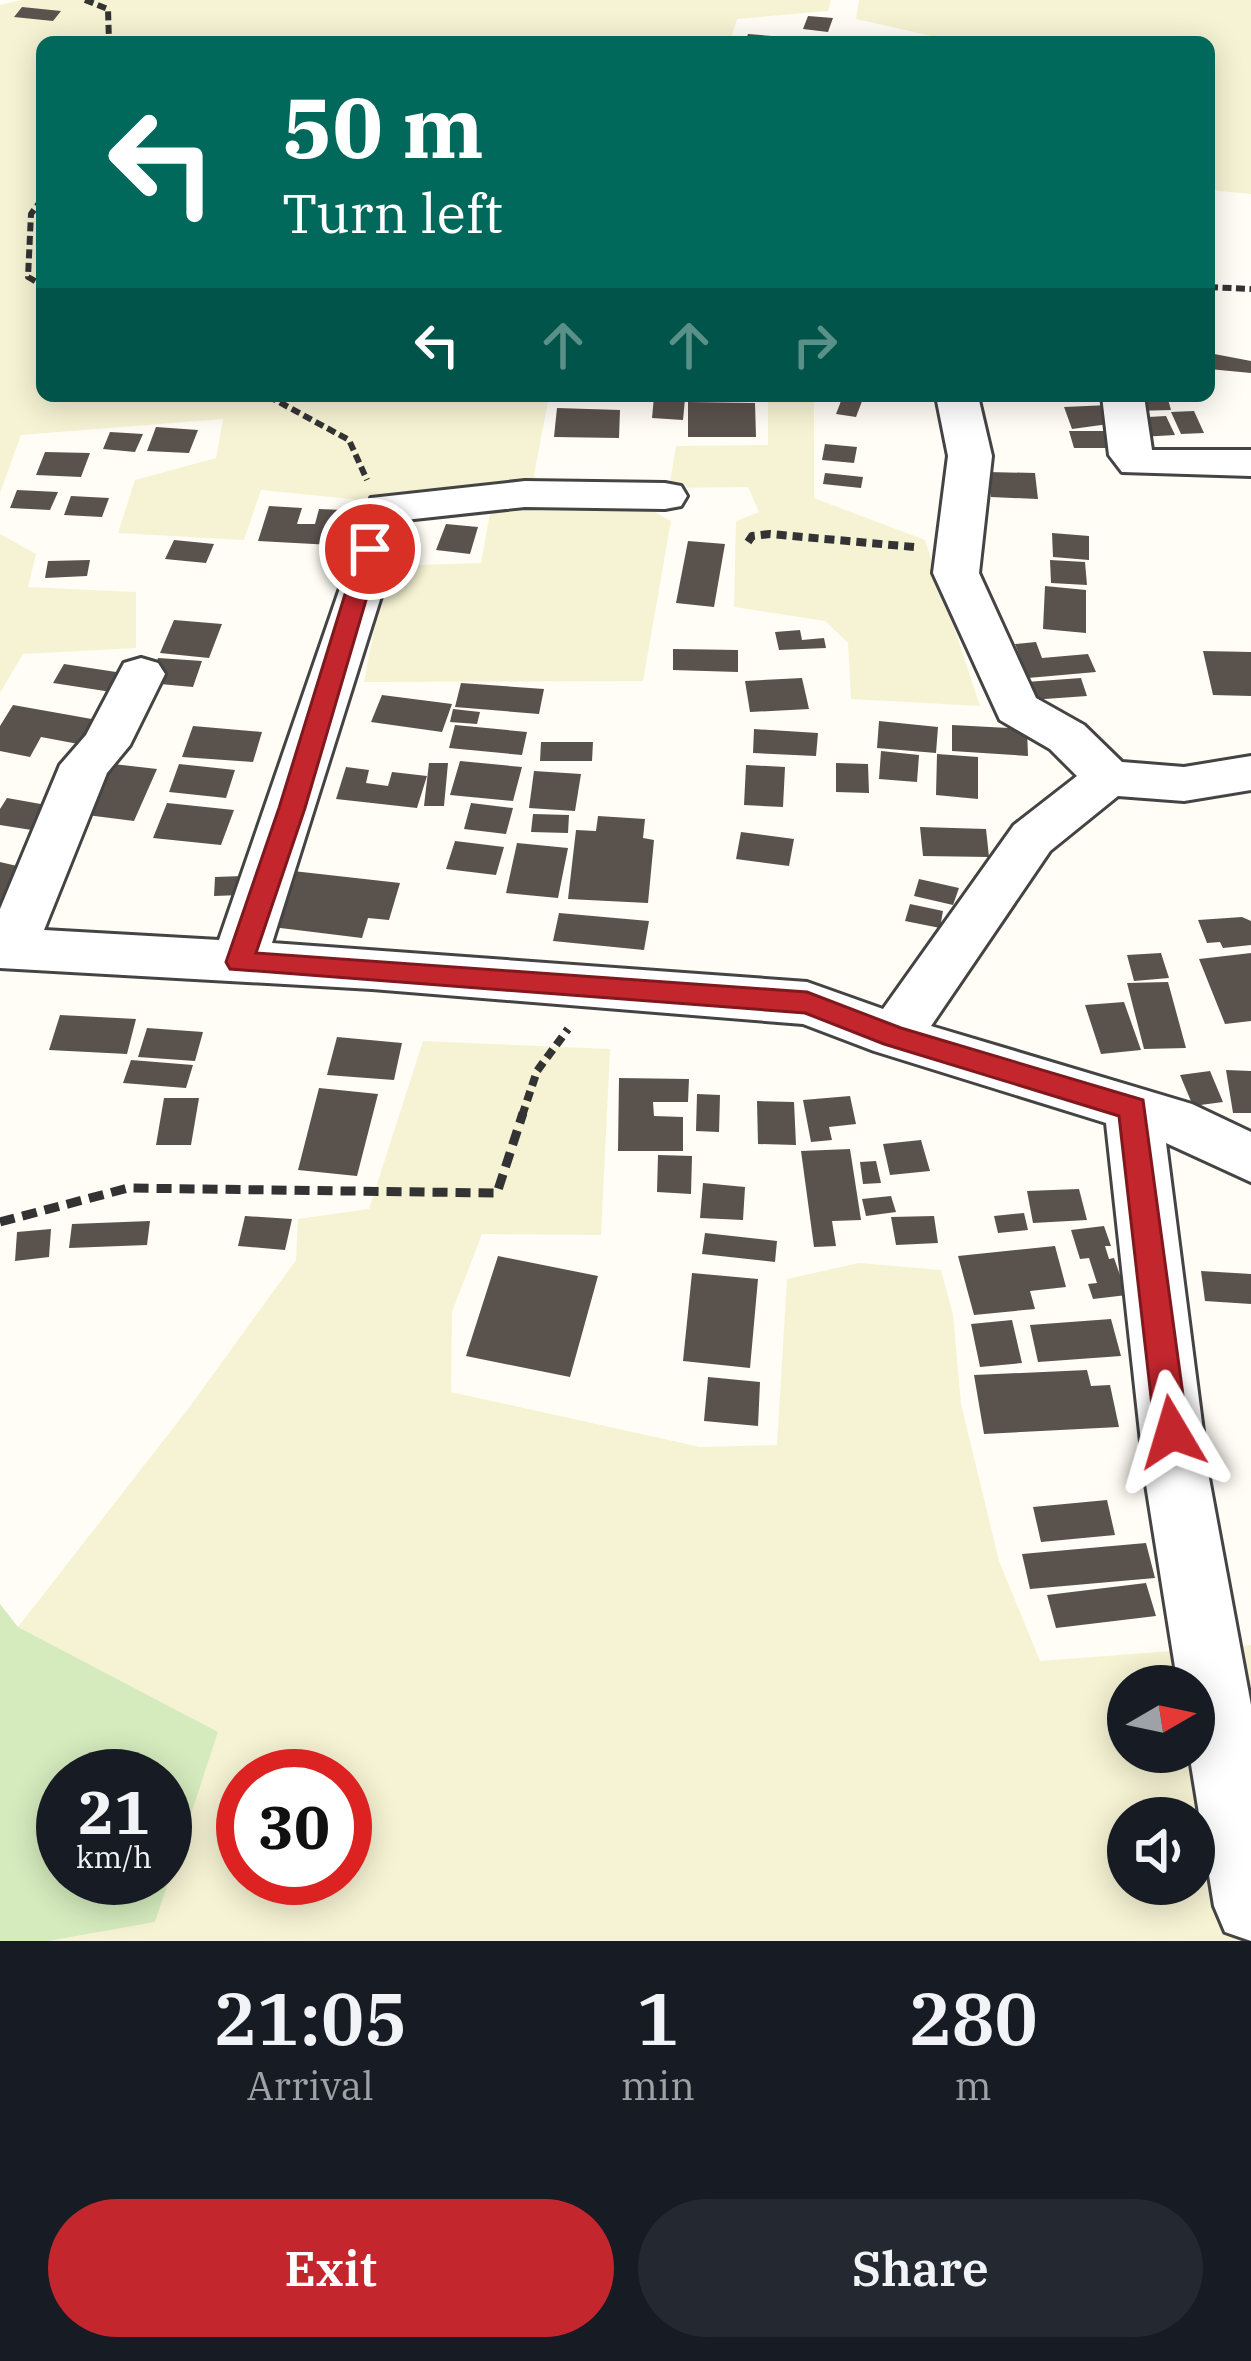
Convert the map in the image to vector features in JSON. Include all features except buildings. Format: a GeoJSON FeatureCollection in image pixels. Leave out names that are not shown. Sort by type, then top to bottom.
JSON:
{"type":"FeatureCollection","features":[{"type":"Feature","properties":{"kind":"street"},"geometry":{"type":"LineString","coordinates":[[958,402],[970,455],[956,573],[1017,708],[1067,737],[1108,778],[1184,784],[1251,773]]}},
{"type":"Feature","properties":{"kind":"street"},"geometry":{"type":"LineString","coordinates":[[1125,402],[1131,455],[1137,463],[1251,463]]}},
{"type":"Feature","properties":{"kind":"street"},"geometry":{"type":"LineString","coordinates":[[239,962],[387,508],[525,494],[665,496]]}},
{"type":"Feature","properties":{"kind":"street"},"geometry":{"type":"LineString","coordinates":[[141,674],[104,745],[85,765],[5,948],[807,1003],[894,1036],[1172,1120],[1251,1158]]}},
{"type":"Feature","properties":{"kind":"street"},"geometry":{"type":"LineString","coordinates":[[894,1036],[1032,838],[1108,778]]}},
{"type":"Feature","properties":{"kind":"street"},"geometry":{"type":"LineString","coordinates":[[1133,1108],[1177,1478],[1251,1906]]}},
{"type":"Feature","properties":{"kind":"path"},"geometry":{"type":"LineString","coordinates":[[85,0],[108,9],[109,36]]}},
{"type":"Feature","properties":{"kind":"path"},"geometry":{"type":"LineString","coordinates":[[36,207],[31,214],[28,277],[36,282]]}},
{"type":"Feature","properties":{"kind":"path"},"geometry":{"type":"LineString","coordinates":[[1215,287],[1251,289]]}},
{"type":"Feature","properties":{"kind":"path"},"geometry":{"type":"LineString","coordinates":[[279,402],[350,440],[364,475],[387,508]]}},
{"type":"Feature","properties":{"kind":"path"},"geometry":{"type":"LineString","coordinates":[[748,542],[752,536],[770,534],[958,551]]}},
{"type":"Feature","properties":{"kind":"path"},"geometry":{"type":"LineString","coordinates":[[0,1222],[128,1188],[497,1193],[537,1071],[598,986]]}},
{"type":"Feature","properties":{"kind":"shaded area"},"geometry":{"type":"Polygon","coordinates":[[[21,0],[831,0],[828,11],[737,19],[732,36],[36,36],[36,402],[548,402],[534,475],[557,509],[638,503],[671,521],[643,681],[364,682],[386,566],[481,563],[490,513],[261,490],[244,540],[118,533],[135,480],[216,458],[223,419],[21,435],[0,493],[0,5],[21,0]]]}},
{"type":"Feature","properties":{"kind":"shaded area"},"geometry":{"type":"Polygon","coordinates":[[[859,0],[1251,0],[1251,194],[1215,191],[1215,36],[932,36],[856,19],[859,0]]]}},
{"type":"Feature","properties":{"kind":"shaded area"},"geometry":{"type":"Polygon","coordinates":[[[768,402],[814,402],[814,498],[925,540],[980,706],[851,699],[848,643],[825,621],[734,607],[736,521],[759,512],[748,487],[669,488],[676,446],[768,445],[768,402]]]}},
{"type":"Feature","properties":{"kind":"shaded area"},"geometry":{"type":"Polygon","coordinates":[[[0,534],[36,554],[28,587],[136,592],[136,648],[23,654],[0,693],[0,534]]]}},
{"type":"Feature","properties":{"kind":"shaded area"},"geometry":{"type":"Polygon","coordinates":[[[423,1041],[610,1049],[601,1235],[482,1234],[452,1312],[451,1392],[700,1447],[777,1445],[787,1279],[859,1263],[941,1270],[953,1315],[961,1404],[999,1561],[1040,1661],[1251,1645],[1251,1941],[49,1941],[155,1922],[161,1905],[192,1905],[192,1809],[217,1732],[18,1627],[188,1409],[296,1260],[298,1219],[369,1209],[423,1041]]]}},
{"type":"Feature","properties":{"kind":"green space"},"geometry":{"type":"Polygon","coordinates":[[[0,1604],[18,1627],[218,1732],[192,1810],[192,1749],[36,1749],[36,1905],[161,1905],[155,1922],[49,1941],[0,1941],[0,1604]]]}},
{"type":"Feature","properties":{"kind":"route"},"geometry":{"type":"LineString","coordinates":[[370,549],[292,808],[239,962],[807,1003],[894,1036],[1133,1108],[1172,1432]]}}]}
